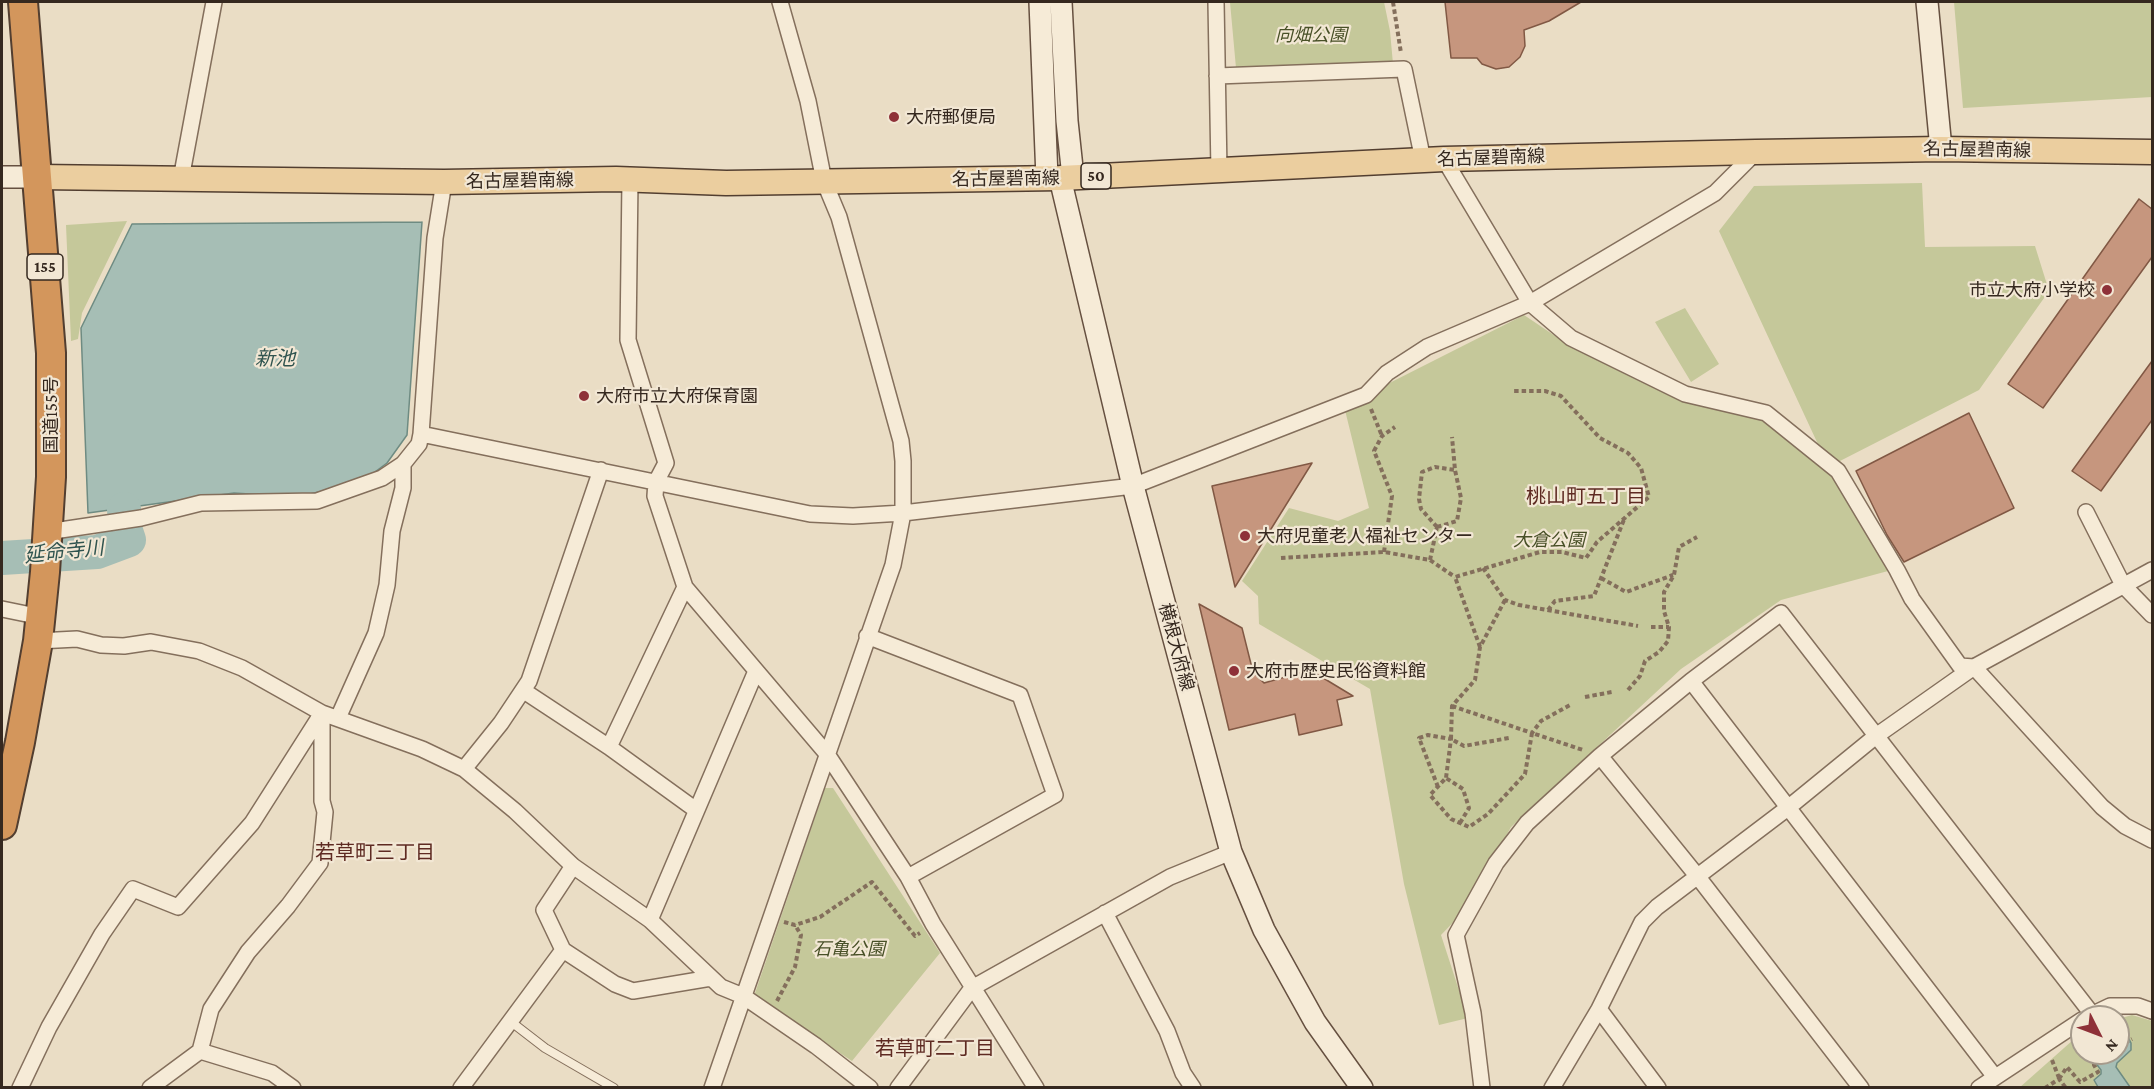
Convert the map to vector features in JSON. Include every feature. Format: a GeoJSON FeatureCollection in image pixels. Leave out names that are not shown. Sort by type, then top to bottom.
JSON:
{"type":"FeatureCollection","features":[{"type":"Feature","properties":{"kind":"highway","name":"国道155号"},"geometry":{"type":"LineString","coordinates":[[2,825],[20,742],[39,629],[51,477],[51,353],[39,177],[23,2]]}},
{"type":"Feature","properties":{"kind":"main road"},"geometry":{"type":"LineString","coordinates":[[1040,2],[1060,178]]}},
{"type":"Feature","properties":{"kind":"main road"},"geometry":{"type":"LineString","coordinates":[[1060,178],[1067,121],[1061,2]]}},
{"type":"Feature","properties":{"kind":"main road"},"geometry":{"type":"LineString","coordinates":[[1927,2],[1941,149]]}},
{"type":"Feature","properties":{"kind":"main road","name":"名古屋碧南線"},"geometry":{"type":"LineString","coordinates":[[39,177],[444,182],[630,180],[726,183],[1060,178],[1433,159],[1941,149],[2152,152]]}},
{"type":"Feature","properties":{"kind":"main road"},"geometry":{"type":"LineString","coordinates":[[2,177],[39,177]]}},
{"type":"Feature","properties":{"kind":"main road","name":"横根大府線"},"geometry":{"type":"LineString","coordinates":[[1060,178],[1133,486],[1231,852],[1264,930],[1315,1022],[1362,1088]]}},
{"type":"Feature","properties":{"kind":"street"},"geometry":{"type":"LineString","coordinates":[[181,179],[214,2]]}},
{"type":"Feature","properties":{"kind":"street"},"geometry":{"type":"LineString","coordinates":[[712,1088],[893,565],[903,513],[901,441],[839,217],[824,181],[808,101],[780,2]]}},
{"type":"Feature","properties":{"kind":"street"},"geometry":{"type":"LineString","coordinates":[[1216,2],[1219,171]]}},
{"type":"Feature","properties":{"kind":"street"},"geometry":{"type":"LineString","coordinates":[[1217,76],[1404,69],[1433,159],[1530,303],[1572,339],[1685,394],[1766,413],[1838,471],[1912,599],[1960,666],[1974,667],[2102,807],[2125,826],[2152,840]]}},
{"type":"Feature","properties":{"kind":"street"},"geometry":{"type":"LineString","coordinates":[[421,434],[810,514],[852,516],[903,513],[1133,486],[1365,394],[1387,373],[1427,347],[1530,303],[1715,194],[1756,152]]}},
{"type":"Feature","properties":{"kind":"street"},"geometry":{"type":"LineString","coordinates":[[630,180],[628,340],[666,463],[656,482],[655,496],[685,587],[827,754],[908,877],[933,924],[1036,1088]]}},
{"type":"Feature","properties":{"kind":"street"},"geometry":{"type":"LineString","coordinates":[[47,532],[141,518],[201,502],[317,501],[372,483],[403,464],[419,444],[421,434],[435,238],[444,182]]}},
{"type":"Feature","properties":{"kind":"street"},"geometry":{"type":"LineString","coordinates":[[338,718],[376,633],[387,585],[392,531],[403,488],[403,464]]}},
{"type":"Feature","properties":{"kind":"street"},"geometry":{"type":"LineString","coordinates":[[464,769],[501,723],[529,681],[542,649],[601,470]]}},
{"type":"Feature","properties":{"kind":"street"},"geometry":{"type":"LineString","coordinates":[[2086,512],[2123,585],[2152,615]]}},
{"type":"Feature","properties":{"kind":"street"},"geometry":{"type":"LineString","coordinates":[[1552,1088],[1599,1009],[1641,922],[1657,907],[1789,807],[1876,736],[1974,667],[2152,570]]}},
{"type":"Feature","properties":{"kind":"street"},"geometry":{"type":"LineString","coordinates":[[609,747],[685,587]]}},
{"type":"Feature","properties":{"kind":"street"},"geometry":{"type":"LineString","coordinates":[[2,609],[39,629],[101,645],[124,646],[151,642],[199,651],[242,668],[322,713],[422,749],[464,769],[515,811],[573,866],[650,920],[721,987],[743,996],[816,1046],[870,1088]]}},
{"type":"Feature","properties":{"kind":"street"},"geometry":{"type":"LineString","coordinates":[[1482,1088],[1473,1013],[1456,935],[1496,864],[1527,823],[1594,754],[1781,613],[2078,1005]]}},
{"type":"Feature","properties":{"kind":"street"},"geometry":{"type":"LineString","coordinates":[[867,636],[1020,695],[1056,795],[908,877]]}},
{"type":"Feature","properties":{"kind":"street"},"geometry":{"type":"LineString","coordinates":[[650,920],[756,671]]}},
{"type":"Feature","properties":{"kind":"street"},"geometry":{"type":"LineString","coordinates":[[1691,681],[1995,1077]]}},
{"type":"Feature","properties":{"kind":"street"},"geometry":{"type":"LineString","coordinates":[[524,690],[609,747],[696,810]]}},
{"type":"Feature","properties":{"kind":"street"},"geometry":{"type":"LineString","coordinates":[[150,1088],[200,1051],[211,1009],[248,952],[288,906],[320,863],[325,812],[322,801],[322,713]]}},
{"type":"Feature","properties":{"kind":"street"},"geometry":{"type":"LineString","coordinates":[[20,1088],[49,1027],[102,934],[133,889],[178,907],[252,823],[322,713]]}},
{"type":"Feature","properties":{"kind":"street"},"geometry":{"type":"LineString","coordinates":[[1594,754],[1698,877],[1861,1088]]}},
{"type":"Feature","properties":{"kind":"street"},"geometry":{"type":"LineString","coordinates":[[898,1088],[972,988],[1170,877],[1231,852]]}},
{"type":"Feature","properties":{"kind":"street"},"geometry":{"type":"LineString","coordinates":[[573,866],[544,910],[563,950],[615,984],[633,992],[711,978]]}},
{"type":"Feature","properties":{"kind":"street"},"geometry":{"type":"LineString","coordinates":[[1106,913],[1167,1031],[1182,1073],[1193,1088]]}},
{"type":"Feature","properties":{"kind":"street"},"geometry":{"type":"LineString","coordinates":[[460,1088],[563,950]]}},
{"type":"Feature","properties":{"kind":"street"},"geometry":{"type":"LineString","coordinates":[[2130,1006],[2152,1011]]}},
{"type":"Feature","properties":{"kind":"street"},"geometry":{"type":"LineString","coordinates":[[1599,1009],[1658,1088]]}},
{"type":"Feature","properties":{"kind":"street"},"geometry":{"type":"LineString","coordinates":[[1979,1088],[2070,1028]]}},
{"type":"Feature","properties":{"kind":"street"},"geometry":{"type":"LineString","coordinates":[[200,1051],[272,1073],[293,1088]]}},
{"type":"Feature","properties":{"kind":"lane"},"geometry":{"type":"LineString","coordinates":[[510,1021],[545,1048],[614,1088]]}},
{"type":"Feature","properties":{"kind":"path"},"geometry":{"type":"LineString","coordinates":[[1393,2],[1404,69]]}},
{"type":"Feature","properties":{"kind":"path"},"geometry":{"type":"LineString","coordinates":[[1455,577],[1540,552],[1562,552],[1586,558],[1597,542],[1649,497],[1641,468],[1628,453],[1600,438],[1561,396],[1545,391],[1512,391]]}},
{"type":"Feature","properties":{"kind":"path"},"geometry":{"type":"LineString","coordinates":[[1365,394],[1382,436]]}},
{"type":"Feature","properties":{"kind":"path"},"geometry":{"type":"LineString","coordinates":[[1384,552],[1392,496],[1374,451],[1382,436],[1395,427]]}},
{"type":"Feature","properties":{"kind":"path"},"geometry":{"type":"LineString","coordinates":[[1437,527],[1457,521],[1461,498],[1455,470],[1452,437]]}},
{"type":"Feature","properties":{"kind":"path"},"geometry":{"type":"LineString","coordinates":[[1437,527],[1421,509],[1419,499],[1422,472],[1435,467],[1455,470]]}},
{"type":"Feature","properties":{"kind":"path"},"geometry":{"type":"LineString","coordinates":[[1548,610],[1555,601],[1594,597],[1625,517]]}},
{"type":"Feature","properties":{"kind":"path"},"geometry":{"type":"LineString","coordinates":[[1430,560],[1437,527]]}},
{"type":"Feature","properties":{"kind":"path"},"geometry":{"type":"LineString","coordinates":[[1628,690],[1640,676],[1645,661],[1659,652],[1668,640],[1669,627],[1664,610],[1664,592],[1674,575],[1679,547],[1697,537]]}},
{"type":"Feature","properties":{"kind":"path"},"geometry":{"type":"LineString","coordinates":[[1281,558],[1384,552],[1430,560],[1455,577],[1480,647]]}},
{"type":"Feature","properties":{"kind":"path"},"geometry":{"type":"LineString","coordinates":[[1484,568],[1505,600],[1519,605],[1638,626]]}},
{"type":"Feature","properties":{"kind":"path"},"geometry":{"type":"LineString","coordinates":[[1601,578],[1626,592],[1674,575]]}},
{"type":"Feature","properties":{"kind":"path"},"geometry":{"type":"LineString","coordinates":[[1505,600],[1480,647],[1475,680],[1452,706],[1446,778],[1430,795],[1451,819],[1469,827],[1488,814],[1525,774],[1532,733],[1541,720],[1570,705]]}},
{"type":"Feature","properties":{"kind":"path"},"geometry":{"type":"LineString","coordinates":[[1651,627],[1669,627]]}},
{"type":"Feature","properties":{"kind":"path"},"geometry":{"type":"LineString","coordinates":[[1585,697],[1612,692]]}},
{"type":"Feature","properties":{"kind":"path"},"geometry":{"type":"LineString","coordinates":[[1452,706],[1594,754]]}},
{"type":"Feature","properties":{"kind":"path"},"geometry":{"type":"LineString","coordinates":[[1438,787],[1419,738],[1428,735],[1451,739],[1464,746],[1509,738]]}},
{"type":"Feature","properties":{"kind":"path"},"geometry":{"type":"LineString","coordinates":[[1446,778],[1463,789],[1469,808],[1460,823]]}},
{"type":"Feature","properties":{"kind":"path"},"geometry":{"type":"LineString","coordinates":[[772,918],[795,925],[820,917],[872,882],[915,936]]}},
{"type":"Feature","properties":{"kind":"path"},"geometry":{"type":"LineString","coordinates":[[774,1006],[795,967],[801,935],[795,925]]}},
{"type":"Feature","properties":{"kind":"path"},"geometry":{"type":"LineString","coordinates":[[2052,1059],[2059,1079],[2066,1088]]}},
{"type":"Feature","properties":{"kind":"path"},"geometry":{"type":"LineString","coordinates":[[2080,1082],[2098,1072],[2094,1065]]}},
{"type":"Feature","properties":{"kind":"path"},"geometry":{"type":"LineString","coordinates":[[2045,1088],[2059,1079],[2067,1067],[2087,1088]]}},
{"type":"Feature","properties":{"kind":"green space","name":"向畑公園"},"geometry":{"type":"Polygon","coordinates":[[[1230,2],[1384,2],[1393,64],[1314,68],[1236,68],[1230,2]]]}},
{"type":"Feature","properties":{"kind":"green space"},"geometry":{"type":"Polygon","coordinates":[[[1954,2],[2152,2],[2152,97],[1963,108],[1954,2]]]}},
{"type":"Feature","properties":{"kind":"green space"},"geometry":{"type":"Polygon","coordinates":[[[1922,183],[1925,247],[2035,246],[2049,291],[1979,390],[1838,462],[1823,455],[1719,231],[1754,186],[1922,183]]]}},
{"type":"Feature","properties":{"kind":"green space"},"geometry":{"type":"Polygon","coordinates":[[[127,221],[82,313],[78,339],[71,341],[66,225],[127,221]]]}},
{"type":"Feature","properties":{"kind":"green space"},"geometry":{"type":"Polygon","coordinates":[[[1685,308],[1719,364],[1691,382],[1655,322],[1685,308]]]}},
{"type":"Feature","properties":{"kind":"green space","name":"大倉公園"},"geometry":{"type":"Polygon","coordinates":[[[1524,315],[1567,344],[1762,417],[1833,474],[1888,571],[1781,600],[1681,669],[1511,827],[1466,909],[1441,935],[1468,1018],[1439,1025],[1404,884],[1370,689],[1259,624],[1258,596],[1242,581],[1289,508],[1338,521],[1369,508],[1344,406],[1524,315]]]}},
{"type":"Feature","properties":{"kind":"green space","name":"石亀公園"},"geometry":{"type":"Polygon","coordinates":[[[825,788],[833,788],[940,953],[852,1061],[754,996],[825,788]]]}},
{"type":"Feature","properties":{"kind":"green space"},"geometry":{"type":"Polygon","coordinates":[[[2130,1016],[2152,1021],[2152,1087],[2019,1088],[2070,1043],[2070,1065],[2130,1065],[2130,1016]]]}},
{"type":"Feature","properties":{"kind":"water","name":"新池"},"geometry":{"type":"Polygon","coordinates":[[[422,222],[407,435],[387,463],[360,483],[296,497],[234,493],[88,513],[81,328],[132,224],[422,222]]]}},
{"type":"Feature","properties":{"kind":"water"},"geometry":{"type":"Polygon","coordinates":[[[2097,1065],[2116,1065],[2130,1087],[2098,1087],[2094,1080],[2101,1074],[2097,1065]]]}},
{"type":"Feature","properties":{"kind":"building"},"geometry":{"type":"Polygon","coordinates":[[[1445,2],[1581,2],[1549,21],[1524,30],[1525,46],[1520,57],[1509,67],[1496,69],[1482,64],[1477,58],[1451,58],[1445,2]]]}},
{"type":"Feature","properties":{"kind":"building"},"geometry":{"type":"Polygon","coordinates":[[[2139,199],[2152,209],[2152,257],[2043,408],[2008,384],[2139,199]]]}},
{"type":"Feature","properties":{"kind":"building"},"geometry":{"type":"Polygon","coordinates":[[[2152,361],[2152,420],[2101,491],[2072,471],[2152,361]]]}},
{"type":"Feature","properties":{"kind":"building"},"geometry":{"type":"Polygon","coordinates":[[[1969,413],[2014,508],[1904,562],[1887,535],[1856,471],[1969,413]]]}},
{"type":"Feature","properties":{"kind":"building","name":"大府児童老人福祉センター"},"geometry":{"type":"Polygon","coordinates":[[[1312,463],[1235,587],[1212,486],[1312,463]]]}},
{"type":"Feature","properties":{"kind":"building","name":"大府市歴史民俗資料館"},"geometry":{"type":"Polygon","coordinates":[[[1199,604],[1242,628],[1253,672],[1264,683],[1310,670],[1353,696],[1337,700],[1342,725],[1299,735],[1295,714],[1229,730],[1199,604]]]}},
{"type":"Feature","properties":{"kind":"waterway","name":"延命寺川"},"geometry":{"type":"LineString","coordinates":[[2,558],[97,552],[129,540],[125,528],[124,509]]}},
{"type":"Feature","properties":{"kind":"place","name":"大府郵便局"},"geometry":{"type":"Point","coordinates":[894,117]}},
{"type":"Feature","properties":{"kind":"place","name":"市立大府小学校"},"geometry":{"type":"Point","coordinates":[2107,290]}},
{"type":"Feature","properties":{"kind":"place","name":"大府市立大府保育園"},"geometry":{"type":"Point","coordinates":[584,396]}},
{"type":"Feature","properties":{"kind":"place","name":"大府児童老人福祉センター"},"geometry":{"type":"Point","coordinates":[1245,536]}},
{"type":"Feature","properties":{"kind":"place","name":"大府市歴史民俗資料館"},"geometry":{"type":"Point","coordinates":[1234,671]}},
{"type":"Feature","properties":{"kind":"district","name":"桃山町五丁目"},"geometry":{"type":"Point","coordinates":[1586,497]}},
{"type":"Feature","properties":{"kind":"district","name":"若草町三丁目"},"geometry":{"type":"Point","coordinates":[375,853]}},
{"type":"Feature","properties":{"kind":"district","name":"若草町二丁目"},"geometry":{"type":"Point","coordinates":[935,1049]}}]}
